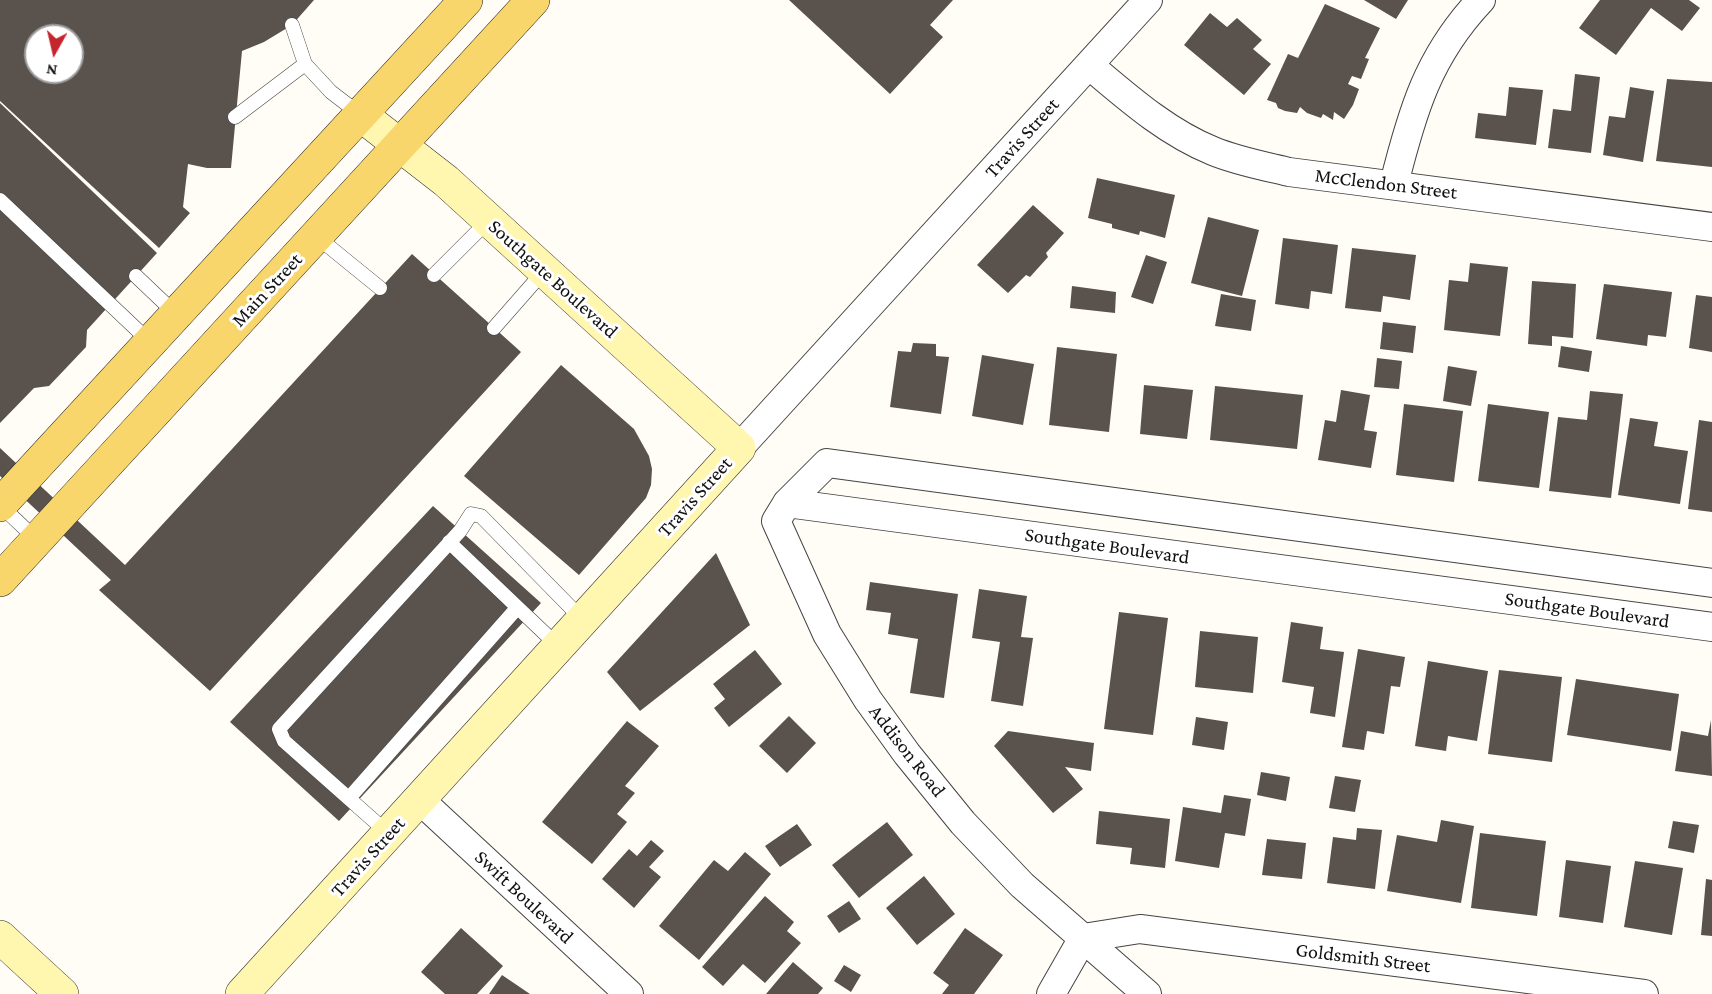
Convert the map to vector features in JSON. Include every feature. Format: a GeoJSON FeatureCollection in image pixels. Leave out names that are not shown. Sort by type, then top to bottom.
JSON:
{"type":"FeatureCollection","features":[{"type":"Feature","properties":{"kind":"main road"},"geometry":{"type":"LineString","coordinates":[[0,505],[466,0]]}},
{"type":"Feature","properties":{"kind":"main road","name":"Main Street"},"geometry":{"type":"LineString","coordinates":[[0,580],[533,0]]}},
{"type":"Feature","properties":{"kind":"street","name":"Travis Street"},"geometry":{"type":"LineString","coordinates":[[242,994],[1148,0]]}},
{"type":"Feature","properties":{"kind":"street"},"geometry":{"type":"LineString","coordinates":[[1394,184],[1406,135],[1421,91],[1440,52],[1463,19],[1481,0]]}},
{"type":"Feature","properties":{"kind":"street","name":"McClendon Street"},"geometry":{"type":"LineString","coordinates":[[1089,65],[1142,110],[1182,135],[1213,151],[1289,172],[1394,184],[1712,228]]}},
{"type":"Feature","properties":{"kind":"street","name":"Southgate Boulevard"},"geometry":{"type":"LineString","coordinates":[[361,115],[446,181],[739,448]]}},
{"type":"Feature","properties":{"kind":"street","name":"Addison Road"},"geometry":{"type":"LineString","coordinates":[[1147,994],[1022,885],[963,824],[868,700],[827,634],[776,521],[787,504],[827,463],[1432,546]]}},
{"type":"Feature","properties":{"kind":"street","name":"Southgate Boulevard"},"geometry":{"type":"LineString","coordinates":[[787,504],[1712,627]]}},
{"type":"Feature","properties":{"kind":"street"},"geometry":{"type":"LineString","coordinates":[[1426,589],[1432,546],[1712,583]]}},
{"type":"Feature","properties":{"kind":"street","name":"Swift Boulevard"},"geometry":{"type":"LineString","coordinates":[[420,800],[629,994]]}},
{"type":"Feature","properties":{"kind":"street","name":"Goldsmith Street"},"geometry":{"type":"LineString","coordinates":[[1083,939],[1140,929],[1644,994]]}},
{"type":"Feature","properties":{"kind":"street"},"geometry":{"type":"LineString","coordinates":[[0,937],[62,994]]}},
{"type":"Feature","properties":{"kind":"street"},"geometry":{"type":"LineString","coordinates":[[1051,994],[1083,939]]}},
{"type":"Feature","properties":{"kind":"lane"},"geometry":{"type":"LineString","coordinates":[[292,26],[306,64],[331,92],[361,115]]}},
{"type":"Feature","properties":{"kind":"lane"},"geometry":{"type":"LineString","coordinates":[[235,117],[306,64]]}},
{"type":"Feature","properties":{"kind":"lane"},"geometry":{"type":"LineString","coordinates":[[0,200],[150,342]]}},
{"type":"Feature","properties":{"kind":"lane"},"geometry":{"type":"LineString","coordinates":[[434,275],[489,220]]}},
{"type":"Feature","properties":{"kind":"lane"},"geometry":{"type":"LineString","coordinates":[[316,236],[380,288]]}},
{"type":"Feature","properties":{"kind":"lane"},"geometry":{"type":"LineString","coordinates":[[494,328],[544,271]]}},
{"type":"Feature","properties":{"kind":"lane"},"geometry":{"type":"LineString","coordinates":[[136,276],[176,314]]}},
{"type":"Feature","properties":{"kind":"lane"},"geometry":{"type":"LineString","coordinates":[[0,505],[37,540]]}},
{"type":"Feature","properties":{"kind":"lane"},"geometry":{"type":"LineString","coordinates":[[389,834],[350,797],[284,741],[279,729],[460,531],[471,514],[481,516],[583,620]]}},
{"type":"Feature","properties":{"kind":"lane"},"geometry":{"type":"LineString","coordinates":[[449,542],[559,647]]}},
{"type":"Feature","properties":{"kind":"lane"},"geometry":{"type":"LineString","coordinates":[[350,797],[517,608]]}},
{"type":"Feature","properties":{"kind":"building"},"geometry":{"type":"Polygon","coordinates":[[[0,0],[314,0],[292,25],[264,42],[242,51],[231,168],[207,168],[188,164],[183,207],[190,213],[159,248],[0,101],[0,0]]]}},
{"type":"Feature","properties":{"kind":"building"},"geometry":{"type":"Polygon","coordinates":[[[789,0],[953,0],[930,25],[943,37],[890,94],[789,0]]]}},
{"type":"Feature","properties":{"kind":"building"},"geometry":{"type":"Polygon","coordinates":[[[1364,0],[1408,0],[1396,19],[1364,0]]]}},
{"type":"Feature","properties":{"kind":"building"},"geometry":{"type":"Polygon","coordinates":[[[1600,0],[1689,0],[1700,8],[1682,31],[1651,8],[1616,55],[1579,28],[1600,0]]]}},
{"type":"Feature","properties":{"kind":"building"},"geometry":{"type":"Polygon","coordinates":[[[1325,4],[1380,28],[1365,58],[1369,59],[1361,79],[1352,76],[1348,84],[1359,89],[1344,119],[1334,112],[1333,120],[1323,114],[1321,118],[1307,113],[1300,107],[1297,113],[1285,111],[1278,108],[1276,103],[1267,100],[1288,54],[1298,58],[1325,4]]]}},
{"type":"Feature","properties":{"kind":"building"},"geometry":{"type":"Polygon","coordinates":[[[1210,13],[1227,27],[1237,18],[1262,40],[1253,49],[1271,64],[1244,95],[1184,45],[1210,13]]]}},
{"type":"Feature","properties":{"kind":"building"},"geometry":{"type":"Polygon","coordinates":[[[1575,74],[1600,77],[1591,153],[1548,148],[1553,109],[1571,111],[1575,74]]]}},
{"type":"Feature","properties":{"kind":"building"},"geometry":{"type":"Polygon","coordinates":[[[1667,79],[1712,82],[1712,167],[1656,161],[1667,79]]]}},
{"type":"Feature","properties":{"kind":"building"},"geometry":{"type":"Polygon","coordinates":[[[1509,87],[1543,90],[1536,145],[1475,138],[1478,113],[1506,116],[1509,87]]]}},
{"type":"Feature","properties":{"kind":"building"},"geometry":{"type":"Polygon","coordinates":[[[1630,87],[1654,91],[1643,162],[1603,155],[1609,116],[1625,118],[1630,87]]]}},
{"type":"Feature","properties":{"kind":"building"},"geometry":{"type":"Polygon","coordinates":[[[0,103],[157,253],[87,330],[86,347],[49,386],[34,388],[0,423],[0,103]]]}},
{"type":"Feature","properties":{"kind":"building"},"geometry":{"type":"Polygon","coordinates":[[[1097,178],[1175,195],[1165,238],[1140,231],[1139,235],[1112,228],[1112,224],[1088,218],[1097,178]]]}},
{"type":"Feature","properties":{"kind":"building"},"geometry":{"type":"Polygon","coordinates":[[[1033,205],[1064,233],[1046,253],[1048,257],[1030,277],[1026,275],[1008,293],[977,265],[1033,205]]]}},
{"type":"Feature","properties":{"kind":"building"},"geometry":{"type":"Polygon","coordinates":[[[1208,217],[1259,230],[1242,296],[1191,283],[1208,217]]]}},
{"type":"Feature","properties":{"kind":"building"},"geometry":{"type":"Polygon","coordinates":[[[1283,238],[1338,245],[1332,294],[1311,291],[1309,309],[1275,304],[1283,238]]]}},
{"type":"Feature","properties":{"kind":"building"},"geometry":{"type":"Polygon","coordinates":[[[1352,248],[1416,255],[1410,300],[1383,296],[1381,312],[1345,308],[1352,248]]]}},
{"type":"Feature","properties":{"kind":"building"},"geometry":{"type":"Polygon","coordinates":[[[412,254],[521,352],[210,691],[99,590],[111,580],[0,476],[0,448],[125,565],[412,254]]]}},
{"type":"Feature","properties":{"kind":"building"},"geometry":{"type":"Polygon","coordinates":[[[1146,255],[1167,262],[1153,304],[1131,297],[1146,255]]]}},
{"type":"Feature","properties":{"kind":"building"},"geometry":{"type":"Polygon","coordinates":[[[1470,263],[1508,267],[1500,336],[1444,330],[1449,280],[1468,282],[1470,263]]]}},
{"type":"Feature","properties":{"kind":"building"},"geometry":{"type":"Polygon","coordinates":[[[1532,281],[1576,284],[1573,338],[1552,336],[1552,346],[1528,344],[1532,281]]]}},
{"type":"Feature","properties":{"kind":"building"},"geometry":{"type":"Polygon","coordinates":[[[1604,284],[1672,292],[1666,337],[1648,335],[1647,346],[1596,339],[1604,284]]]}},
{"type":"Feature","properties":{"kind":"building"},"geometry":{"type":"Polygon","coordinates":[[[1072,286],[1116,292],[1115,313],[1070,308],[1072,286]]]}},
{"type":"Feature","properties":{"kind":"building"},"geometry":{"type":"Polygon","coordinates":[[[1221,294],[1256,300],[1251,331],[1215,326],[1221,294]]]}},
{"type":"Feature","properties":{"kind":"building"},"geometry":{"type":"Polygon","coordinates":[[[1696,295],[1712,297],[1712,352],[1689,348],[1696,295]]]}},
{"type":"Feature","properties":{"kind":"building"},"geometry":{"type":"Polygon","coordinates":[[[1383,322],[1416,326],[1413,353],[1380,349],[1383,322]]]}},
{"type":"Feature","properties":{"kind":"building"},"geometry":{"type":"Polygon","coordinates":[[[913,343],[936,344],[936,356],[949,357],[941,414],[890,407],[898,351],[911,352],[913,343]]]}},
{"type":"Feature","properties":{"kind":"building"},"geometry":{"type":"Polygon","coordinates":[[[1561,346],[1592,351],[1589,372],[1558,367],[1561,346]]]}},
{"type":"Feature","properties":{"kind":"building"},"geometry":{"type":"Polygon","coordinates":[[[1057,347],[1117,354],[1109,432],[1049,425],[1057,347]]]}},
{"type":"Feature","properties":{"kind":"building"},"geometry":{"type":"Polygon","coordinates":[[[982,355],[1034,364],[1023,425],[972,416],[982,355]]]}},
{"type":"Feature","properties":{"kind":"building"},"geometry":{"type":"Polygon","coordinates":[[[1377,358],[1402,361],[1399,389],[1374,387],[1377,358]]]}},
{"type":"Feature","properties":{"kind":"building"},"geometry":{"type":"Polygon","coordinates":[[[561,365],[634,429],[649,456],[652,469],[651,485],[646,498],[579,575],[464,476],[561,365]]]}},
{"type":"Feature","properties":{"kind":"building"},"geometry":{"type":"Polygon","coordinates":[[[1448,366],[1477,371],[1471,406],[1443,401],[1448,366]]]}},
{"type":"Feature","properties":{"kind":"building"},"geometry":{"type":"Polygon","coordinates":[[[1144,385],[1193,390],[1187,439],[1140,434],[1144,385]]]}},
{"type":"Feature","properties":{"kind":"building"},"geometry":{"type":"Polygon","coordinates":[[[1215,386],[1303,395],[1297,449],[1210,440],[1215,386]]]}},
{"type":"Feature","properties":{"kind":"building"},"geometry":{"type":"Polygon","coordinates":[[[1341,390],[1370,395],[1364,430],[1377,432],[1371,468],[1318,460],[1325,420],[1336,422],[1341,390]]]}},
{"type":"Feature","properties":{"kind":"building"},"geometry":{"type":"Polygon","coordinates":[[[1590,391],[1623,394],[1611,498],[1549,491],[1558,417],[1587,420],[1590,391]]]}},
{"type":"Feature","properties":{"kind":"building"},"geometry":{"type":"Polygon","coordinates":[[[1404,404],[1463,411],[1454,482],[1396,475],[1404,404]]]}},
{"type":"Feature","properties":{"kind":"building"},"geometry":{"type":"Polygon","coordinates":[[[1488,404],[1549,412],[1539,488],[1478,481],[1488,404]]]}},
{"type":"Feature","properties":{"kind":"building"},"geometry":{"type":"Polygon","coordinates":[[[1630,418],[1658,422],[1654,446],[1688,451],[1680,504],[1618,495],[1630,418]]]}},
{"type":"Feature","properties":{"kind":"building"},"geometry":{"type":"Polygon","coordinates":[[[1699,420],[1712,422],[1712,512],[1688,509],[1699,420]]]}},
{"type":"Feature","properties":{"kind":"building"},"geometry":{"type":"Polygon","coordinates":[[[433,506],[541,603],[339,821],[230,722],[433,506]]]}},
{"type":"Feature","properties":{"kind":"building"},"geometry":{"type":"Polygon","coordinates":[[[716,553],[750,625],[640,711],[607,672],[716,553]]]}},
{"type":"Feature","properties":{"kind":"building"},"geometry":{"type":"Polygon","coordinates":[[[870,582],[958,594],[944,698],[910,693],[918,639],[888,634],[891,613],[866,610],[870,582]]]}},
{"type":"Feature","properties":{"kind":"building"},"geometry":{"type":"Polygon","coordinates":[[[979,589],[1027,596],[1021,637],[1033,638],[1023,706],[991,701],[1000,642],[972,638],[979,589]]]}},
{"type":"Feature","properties":{"kind":"building"},"geometry":{"type":"Polygon","coordinates":[[[1119,612],[1168,618],[1153,735],[1104,729],[1119,612]]]}},
{"type":"Feature","properties":{"kind":"building"},"geometry":{"type":"Polygon","coordinates":[[[1291,622],[1323,627],[1320,649],[1344,652],[1335,717],[1310,713],[1314,687],[1282,682],[1291,622]]]}},
{"type":"Feature","properties":{"kind":"building"},"geometry":{"type":"Polygon","coordinates":[[[1200,631],[1258,637],[1253,693],[1195,687],[1200,631]]]}},
{"type":"Feature","properties":{"kind":"building"},"geometry":{"type":"Polygon","coordinates":[[[1358,649],[1405,657],[1400,687],[1391,686],[1384,734],[1367,731],[1364,750],[1342,747],[1358,649]]]}},
{"type":"Feature","properties":{"kind":"building"},"geometry":{"type":"Polygon","coordinates":[[[755,650],[782,684],[729,727],[714,708],[725,699],[713,684],[755,650]]]}},
{"type":"Feature","properties":{"kind":"building"},"geometry":{"type":"Polygon","coordinates":[[[1428,661],[1488,671],[1477,741],[1448,736],[1446,751],[1415,746],[1428,661]]]}},
{"type":"Feature","properties":{"kind":"building"},"geometry":{"type":"Polygon","coordinates":[[[1499,670],[1562,677],[1552,762],[1488,754],[1499,670]]]}},
{"type":"Feature","properties":{"kind":"building"},"geometry":{"type":"Polygon","coordinates":[[[1576,679],[1679,694],[1671,751],[1567,735],[1576,679]]]}},
{"type":"Feature","properties":{"kind":"building"},"geometry":{"type":"Polygon","coordinates":[[[789,716],[816,743],[787,773],[759,746],[789,716]]]}},
{"type":"Feature","properties":{"kind":"building"},"geometry":{"type":"Polygon","coordinates":[[[1196,717],[1228,722],[1224,750],[1192,745],[1196,717]]]}},
{"type":"Feature","properties":{"kind":"building"},"geometry":{"type":"Polygon","coordinates":[[[1711,720],[1712,776],[1675,771],[1681,731],[1708,736],[1711,720]]]}},
{"type":"Feature","properties":{"kind":"building"},"geometry":{"type":"Polygon","coordinates":[[[627,721],[659,746],[625,786],[635,793],[617,814],[627,822],[592,864],[542,822],[627,721]]]}},
{"type":"Feature","properties":{"kind":"building"},"geometry":{"type":"Polygon","coordinates":[[[1008,731],[1094,743],[1091,771],[1065,767],[1083,789],[1053,813],[994,746],[1008,731]]]}},
{"type":"Feature","properties":{"kind":"building"},"geometry":{"type":"Polygon","coordinates":[[[1261,772],[1290,777],[1286,801],[1257,795],[1261,772]]]}},
{"type":"Feature","properties":{"kind":"building"},"geometry":{"type":"Polygon","coordinates":[[[1335,776],[1361,780],[1355,812],[1329,808],[1335,776]]]}},
{"type":"Feature","properties":{"kind":"building"},"geometry":{"type":"Polygon","coordinates":[[[1224,795],[1251,799],[1245,836],[1225,833],[1219,868],[1175,861],[1183,807],[1221,813],[1224,795]]]}},
{"type":"Feature","properties":{"kind":"building"},"geometry":{"type":"Polygon","coordinates":[[[1099,811],[1170,819],[1165,868],[1130,864],[1132,848],[1096,844],[1099,811]]]}},
{"type":"Feature","properties":{"kind":"building"},"geometry":{"type":"Polygon","coordinates":[[[1441,820],[1474,826],[1461,903],[1387,891],[1397,835],[1437,842],[1441,820]]]}},
{"type":"Feature","properties":{"kind":"building"},"geometry":{"type":"Polygon","coordinates":[[[1673,821],[1699,825],[1694,853],[1668,848],[1673,821]]]}},
{"type":"Feature","properties":{"kind":"building"},"geometry":{"type":"Polygon","coordinates":[[[887,822],[913,855],[859,898],[832,865],[887,822]]]}},
{"type":"Feature","properties":{"kind":"building"},"geometry":{"type":"Polygon","coordinates":[[[797,824],[812,845],[780,867],[765,846],[797,824]]]}},
{"type":"Feature","properties":{"kind":"building"},"geometry":{"type":"Polygon","coordinates":[[[1357,828],[1382,830],[1375,889],[1327,883],[1333,837],[1356,840],[1357,828]]]}},
{"type":"Feature","properties":{"kind":"building"},"geometry":{"type":"Polygon","coordinates":[[[1480,833],[1546,841],[1537,916],[1471,908],[1480,833]]]}},
{"type":"Feature","properties":{"kind":"building"},"geometry":{"type":"Polygon","coordinates":[[[1267,839],[1306,843],[1302,879],[1262,875],[1267,839]]]}},
{"type":"Feature","properties":{"kind":"building"},"geometry":{"type":"Polygon","coordinates":[[[651,840],[664,851],[649,867],[661,877],[634,908],[602,879],[629,849],[637,856],[651,840]]]}},
{"type":"Feature","properties":{"kind":"building"},"geometry":{"type":"Polygon","coordinates":[[[745,852],[771,874],[699,960],[659,926],[714,860],[728,871],[745,852]]]}},
{"type":"Feature","properties":{"kind":"building"},"geometry":{"type":"Polygon","coordinates":[[[1566,860],[1611,866],[1603,923],[1559,917],[1566,860]]]}},
{"type":"Feature","properties":{"kind":"building"},"geometry":{"type":"Polygon","coordinates":[[[1635,861],[1683,868],[1672,935],[1624,927],[1635,861]]]}},
{"type":"Feature","properties":{"kind":"building"},"geometry":{"type":"Polygon","coordinates":[[[924,876],[955,914],[917,945],[886,908],[924,876]]]}},
{"type":"Feature","properties":{"kind":"building"},"geometry":{"type":"Polygon","coordinates":[[[1706,879],[1712,880],[1712,936],[1701,935],[1706,879]]]}},
{"type":"Feature","properties":{"kind":"building"},"geometry":{"type":"Polygon","coordinates":[[[765,896],[794,922],[787,931],[801,943],[765,983],[743,964],[723,986],[702,967],[765,896]]]}},
{"type":"Feature","properties":{"kind":"building"},"geometry":{"type":"Polygon","coordinates":[[[849,901],[861,919],[839,933],[827,916],[849,901]]]}},
{"type":"Feature","properties":{"kind":"building"},"geometry":{"type":"Polygon","coordinates":[[[461,928],[503,966],[477,994],[445,994],[421,972],[461,928]]]}},
{"type":"Feature","properties":{"kind":"building"},"geometry":{"type":"Polygon","coordinates":[[[965,928],[1003,955],[974,994],[942,994],[949,985],[933,973],[965,928]]]}},
{"type":"Feature","properties":{"kind":"building"},"geometry":{"type":"Polygon","coordinates":[[[793,962],[823,988],[818,994],[766,994],[793,962]]]}},
{"type":"Feature","properties":{"kind":"building"},"geometry":{"type":"Polygon","coordinates":[[[844,965],[861,975],[851,992],[834,981],[844,965]]]}},
{"type":"Feature","properties":{"kind":"building"},"geometry":{"type":"Polygon","coordinates":[[[502,975],[530,994],[489,994],[502,975]]]}}]}
